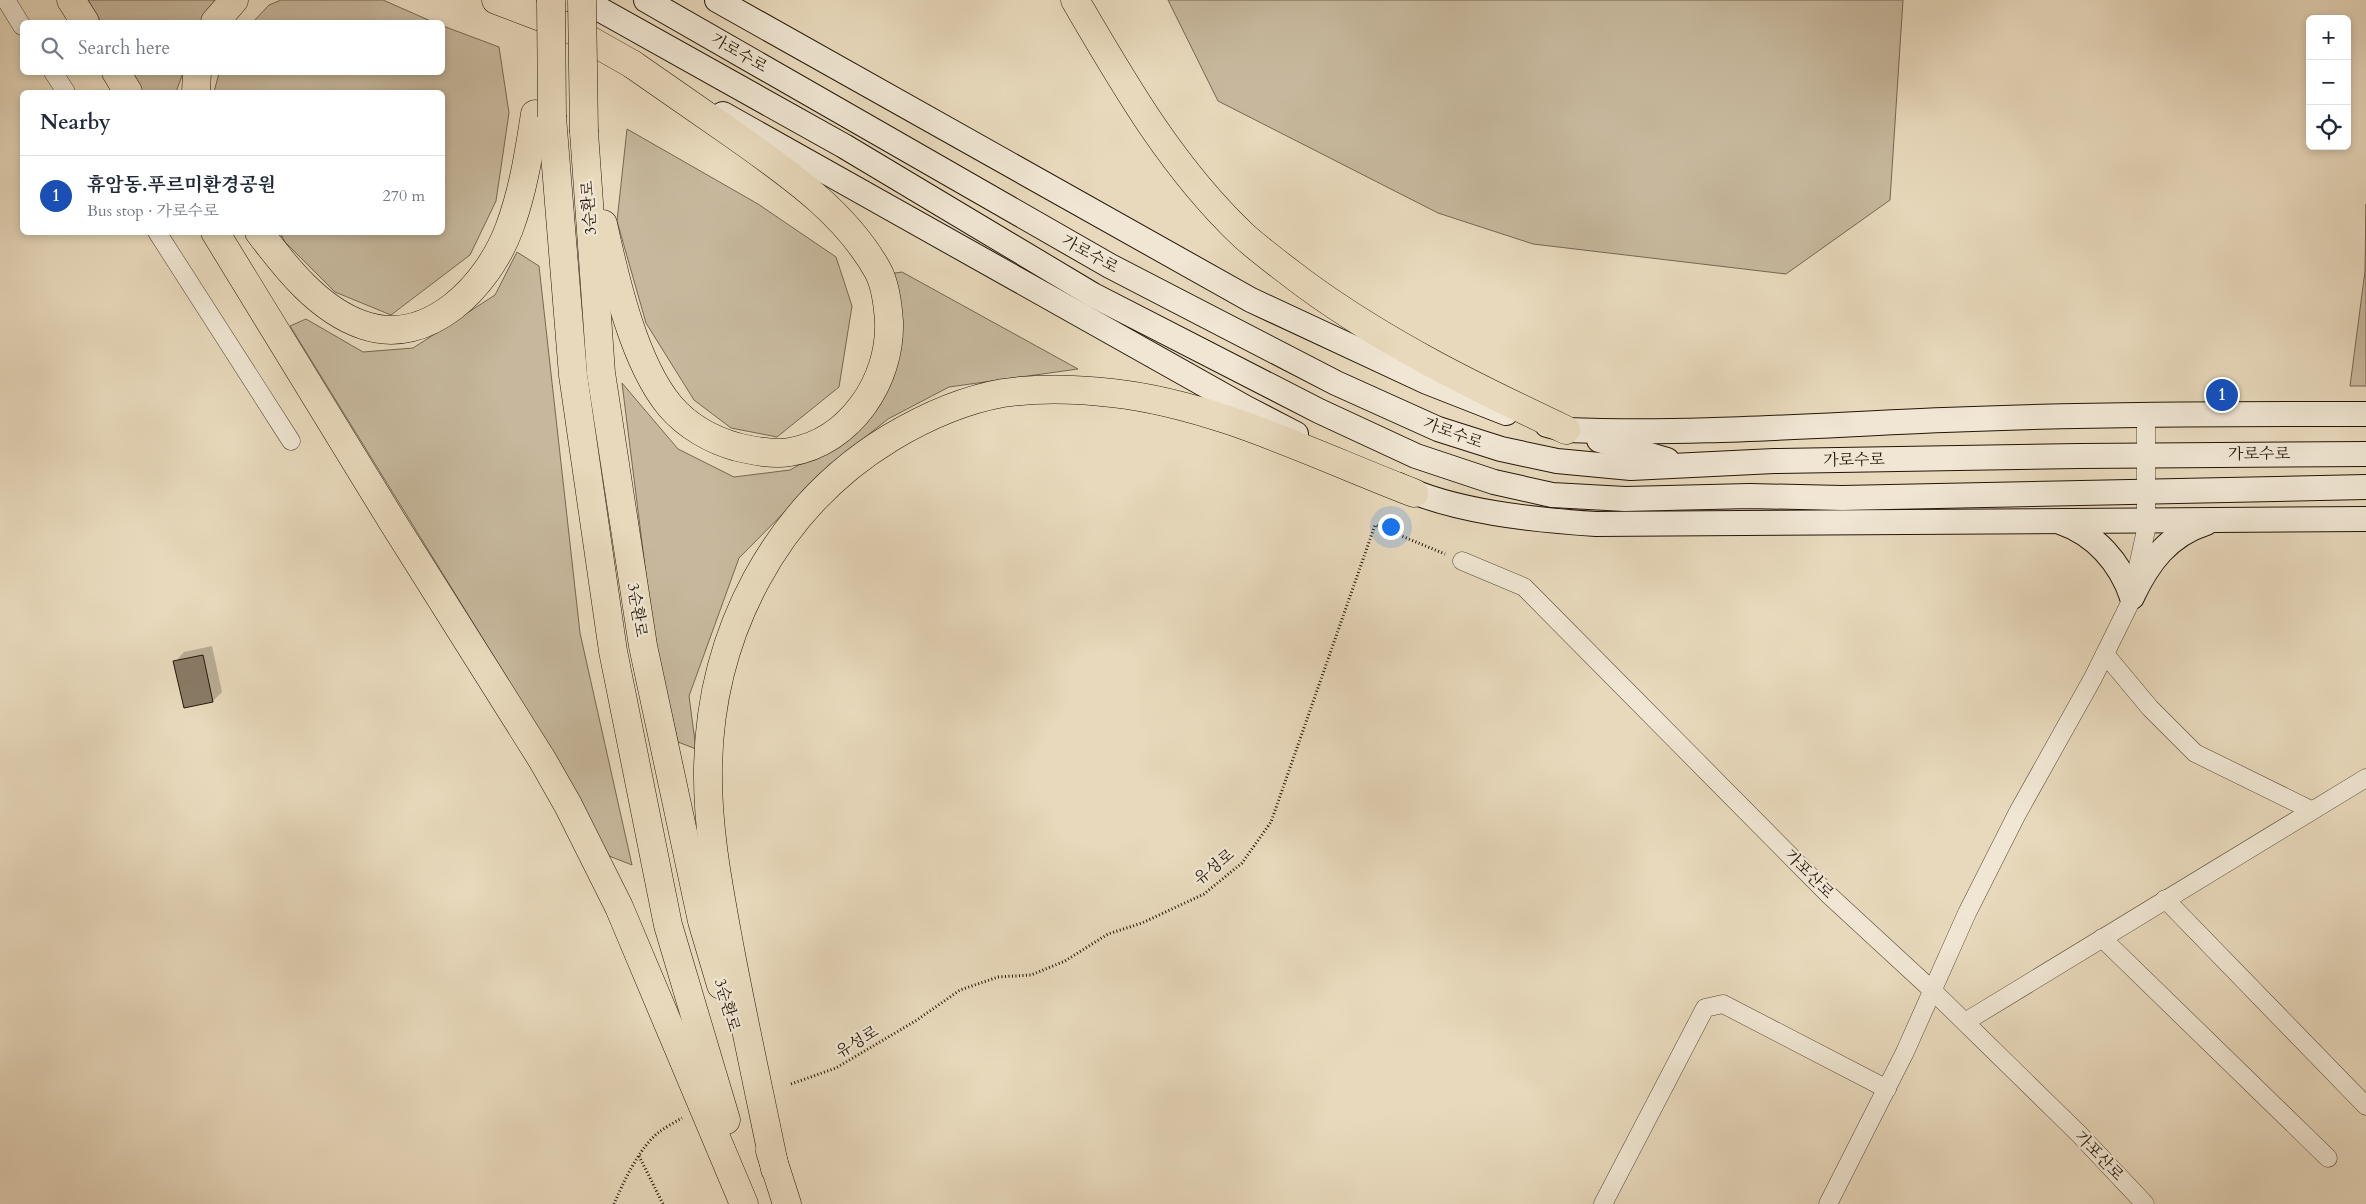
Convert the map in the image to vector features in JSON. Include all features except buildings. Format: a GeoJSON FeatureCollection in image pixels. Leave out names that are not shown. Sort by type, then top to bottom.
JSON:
{"type":"FeatureCollection","features":[{"type":"Feature","properties":{"kind":"main road"},"geometry":{"type":"LineString","coordinates":[[71,0],[84,20]]}},
{"type":"Feature","properties":{"kind":"main road"},"geometry":{"type":"LineString","coordinates":[[217,20],[234,0]]}},
{"type":"Feature","properties":{"kind":"main road"},"geometry":{"type":"LineString","coordinates":[[496,0],[567,27]]}},
{"type":"Feature","properties":{"kind":"main road"},"geometry":{"type":"LineString","coordinates":[[518,0],[632,64],[761,154],[817,197],[848,229],[879,272],[888,312],[888,346],[872,393],[864,406],[847,424],[808,448],[788,453],[761,452],[712,438],[686,421],[671,407],[649,374],[623,302],[607,241],[584,132]]}},
{"type":"Feature","properties":{"kind":"main road"},"geometry":{"type":"LineString","coordinates":[[261,235],[285,265],[318,299],[363,326],[397,329],[429,322],[444,314],[486,274],[509,229],[543,115],[550,0]]}},
{"type":"Feature","properties":{"kind":"main road","name":"3순환로"},"geometry":{"type":"LineString","coordinates":[[583,0],[584,132],[601,372],[642,646],[702,921],[787,1204]]}},
{"type":"Feature","properties":{"kind":"main road","name":"가로수로"},"geometry":{"type":"LineString","coordinates":[[583,0],[844,146],[1093,295],[1319,410],[1416,456],[1494,482],[1552,495],[1625,499],[1750,496],[1842,498],[2146,490],[2366,487]]}},
{"type":"Feature","properties":{"kind":"main road","name":"가로수로"},"geometry":{"type":"LineString","coordinates":[[646,0],[1110,266],[1336,384],[1438,429],[1501,449],[1557,461],[1631,468],[1756,462],[2146,455],[2366,454]]}},
{"type":"Feature","properties":{"kind":"main road"},"geometry":{"type":"LineString","coordinates":[[717,0],[1251,300],[1427,382],[1500,411],[1688,466],[1779,428]]}},
{"type":"Feature","properties":{"kind":"main road"},"geometry":{"type":"LineString","coordinates":[[1075,0],[1143,115],[1205,195],[1244,236],[1334,305],[1394,343],[1457,378],[1566,430],[1691,432],[1945,420],[2146,415],[2366,414]]}},
{"type":"Feature","properties":{"kind":"main road","name":"가로수로"},"geometry":{"type":"LineString","coordinates":[[632,64],[1246,408],[1414,493],[1480,510],[1543,520],[1596,524],[2050,519],[2366,519]]}},
{"type":"Feature","properties":{"kind":"main road"},"geometry":{"type":"LineString","coordinates":[[118,75],[127,90]]}},
{"type":"Feature","properties":{"kind":"main road"},"geometry":{"type":"LineString","coordinates":[[196,90],[197,75]]}},
{"type":"Feature","properties":{"kind":"main road","name":"3순환로"},"geometry":{"type":"LineString","coordinates":[[543,115],[573,375],[613,651],[668,925],[751,1204]]}},
{"type":"Feature","properties":{"kind":"main road"},"geometry":{"type":"LineString","coordinates":[[217,235],[560,790],[619,907],[744,1204]]}},
{"type":"Feature","properties":{"kind":"main road"},"geometry":{"type":"LineString","coordinates":[[775,1169],[712,851],[708,806],[709,729],[719,677],[747,595],[785,534],[812,500],[834,478],[860,458],[912,425],[936,414],[955,406],[1001,393],[1059,390],[1117,393],[1184,406],[1261,432],[1414,493]]}},
{"type":"Feature","properties":{"kind":"main road","name":"가로수로"},"geometry":{"type":"LineString","coordinates":[[1842,498],[2050,519]]}},
{"type":"Feature","properties":{"kind":"main road"},"geometry":{"type":"LineString","coordinates":[[2050,519],[2072,527],[2098,544],[2126,579],[2132,597]]}},
{"type":"Feature","properties":{"kind":"main road"},"geometry":{"type":"LineString","coordinates":[[2132,597],[2145,570],[2163,548],[2184,532],[2216,520]]}},
{"type":"Feature","properties":{"kind":"street"},"geometry":{"type":"LineString","coordinates":[[6,0],[20,23]]}},
{"type":"Feature","properties":{"kind":"street"},"geometry":{"type":"LineString","coordinates":[[55,75],[65,90]]}},
{"type":"Feature","properties":{"kind":"street"},"geometry":{"type":"LineString","coordinates":[[159,235],[292,440]]}},
{"type":"Feature","properties":{"kind":"street"},"geometry":{"type":"LineString","coordinates":[[1828,1204],[1887,1089],[1967,913],[2016,814],[2105,654],[2132,597],[2147,520],[2146,415]]}},
{"type":"Feature","properties":{"kind":"street","name":"가포산로"},"geometry":{"type":"LineString","coordinates":[[1462,561],[1524,586],[1823,889],[1965,1022],[2145,1204]]}},
{"type":"Feature","properties":{"kind":"street"},"geometry":{"type":"LineString","coordinates":[[2105,654],[2150,708],[2195,753],[2311,810]]}},
{"type":"Feature","properties":{"kind":"street"},"geometry":{"type":"LineString","coordinates":[[1965,1022],[2164,899],[2366,778]]}},
{"type":"Feature","properties":{"kind":"street"},"geometry":{"type":"LineString","coordinates":[[2164,899],[2366,1106]]}},
{"type":"Feature","properties":{"kind":"street"},"geometry":{"type":"LineString","coordinates":[[2102,938],[2328,1158]]}},
{"type":"Feature","properties":{"kind":"street"},"geometry":{"type":"LineString","coordinates":[[1603,1204],[1705,1008],[1723,1004],[1887,1089]]}},
{"type":"Feature","properties":{"kind":"path","name":"유성로"},"geometry":{"type":"LineString","coordinates":[[791,1084],[836,1068],[917,1020],[960,990],[998,978],[1031,975],[1065,961],[1108,934],[1142,923],[1204,894],[1242,863],[1272,822],[1375,525],[1462,561]]}},
{"type":"Feature","properties":{"kind":"path"},"geometry":{"type":"LineString","coordinates":[[614,1204],[625,1178],[639,1156],[658,1134],[683,1117]]}},
{"type":"Feature","properties":{"kind":"path"},"geometry":{"type":"LineString","coordinates":[[639,1156],[663,1204]]}},
{"type":"Feature","properties":{"kind":"shaded area"},"geometry":{"type":"Polygon","coordinates":[[[88,0],[216,0],[204,20],[100,20],[88,0]]]}},
{"type":"Feature","properties":{"kind":"shaded area"},"geometry":{"type":"Polygon","coordinates":[[[281,0],[383,0],[428,20],[255,20],[269,5],[281,0]]]}},
{"type":"Feature","properties":{"kind":"shaded area"},"geometry":{"type":"Polygon","coordinates":[[[1168,0],[1903,0],[1890,200],[1786,274],[1533,244],[1438,213],[1218,101],[1168,0]]]}},
{"type":"Feature","properties":{"kind":"shaded area"},"geometry":{"type":"Polygon","coordinates":[[[445,27],[499,47],[509,113],[496,201],[470,255],[391,315],[335,292],[285,242],[281,235],[445,235],[445,90],[215,90],[218,75],[445,75],[445,27]]]}},
{"type":"Feature","properties":{"kind":"shaded area"},"geometry":{"type":"Polygon","coordinates":[[[131,75],[182,75],[177,90],[140,90],[131,75]]]}},
{"type":"Feature","properties":{"kind":"shaded area"},"geometry":{"type":"Polygon","coordinates":[[[627,129],[758,204],[836,257],[852,306],[839,387],[777,437],[731,428],[694,400],[646,323],[617,221],[627,129]]]}},
{"type":"Feature","properties":{"kind":"shaded area"},"geometry":{"type":"Polygon","coordinates":[[[2366,204],[2366,386],[2350,386],[2365,271],[2366,204]]]}},
{"type":"Feature","properties":{"kind":"shaded area"},"geometry":{"type":"Polygon","coordinates":[[[517,252],[539,266],[580,633],[632,865],[609,856],[538,728],[290,326],[306,319],[363,352],[413,348],[495,295],[517,252]]]}},
{"type":"Feature","properties":{"kind":"shaded area"},"geometry":{"type":"Polygon","coordinates":[[[902,272],[1078,369],[949,387],[888,419],[834,462],[739,558],[689,696],[696,749],[678,742],[654,638],[622,383],[678,449],[734,477],[790,470],[841,441],[887,391],[888,274],[902,272]]]}},
{"type":"Feature","properties":{"kind":"place","name":"휴암동.푸르미환경공원"},"geometry":{"type":"Point","coordinates":[2222,395]}}]}
